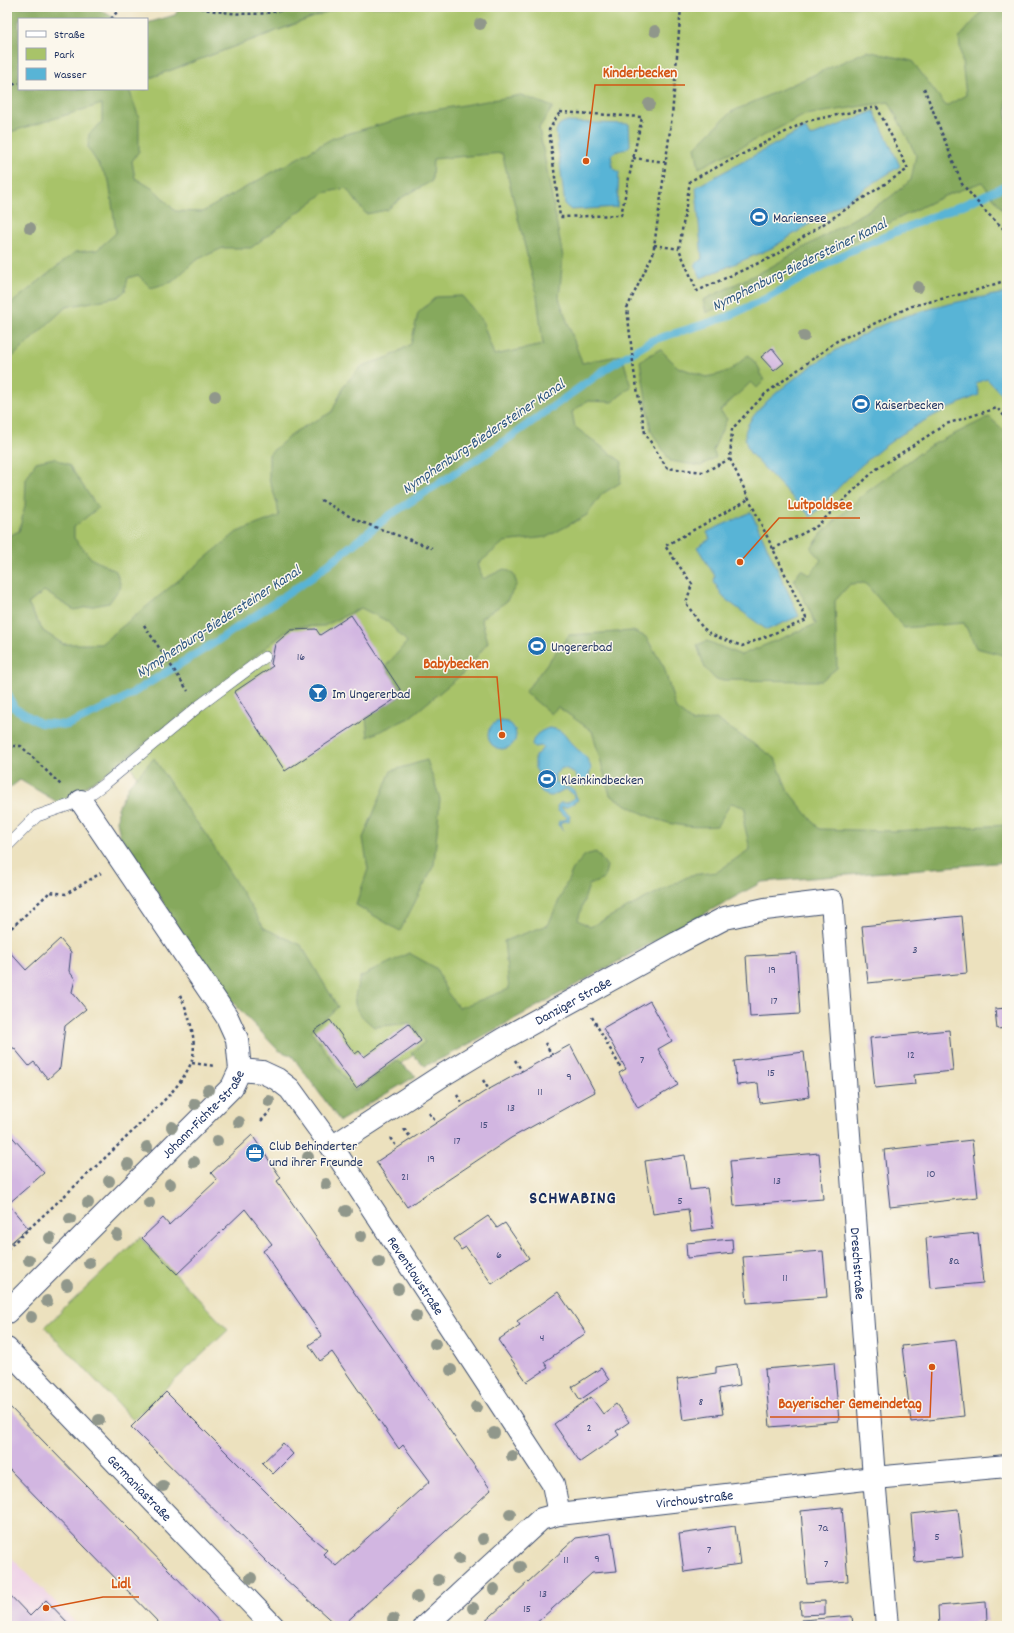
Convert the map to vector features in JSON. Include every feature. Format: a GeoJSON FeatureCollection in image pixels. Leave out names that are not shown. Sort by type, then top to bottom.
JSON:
{"type":"FeatureCollection","features":[{"type":"Feature","properties":{"kind":"street","name":"Johann-Fichte-Straße"},"geometry":{"type":"LineString","coordinates":[[7,1312],[232,1087],[240,1070],[237,1039],[227,1017],[81,801]]}},
{"type":"Feature","properties":{"kind":"street","name":"Danziger Straße"},"geometry":{"type":"LineString","coordinates":[[332,1147],[451,1070],[580,996],[725,918],[765,909],[832,901]]}},
{"type":"Feature","properties":{"kind":"street","name":"Dreschstraße"},"geometry":{"type":"LineString","coordinates":[[832,901],[874,1478],[887,1626]]}},
{"type":"Feature","properties":{"kind":"street","name":"Reventlowstraße"},"geometry":{"type":"LineString","coordinates":[[240,1070],[262,1072],[277,1079],[290,1089],[332,1147],[553,1484],[559,1514]]}},
{"type":"Feature","properties":{"kind":"street","name":"Germaniastraße"},"geometry":{"type":"LineString","coordinates":[[7,1349],[273,1626]]}},
{"type":"Feature","properties":{"kind":"street","name":"Virchowstraße"},"geometry":{"type":"LineString","coordinates":[[425,1626],[541,1519],[559,1514],[874,1478],[1007,1466]]}},
{"type":"Feature","properties":{"kind":"lane"},"geometry":{"type":"LineString","coordinates":[[7,846],[37,816],[81,801],[107,782],[198,706],[265,657]]}},
{"type":"Feature","properties":{"kind":"path"},"geometry":{"type":"LineString","coordinates":[[112,18],[121,7]]}},
{"type":"Feature","properties":{"kind":"path"},"geometry":{"type":"LineString","coordinates":[[195,7],[235,14],[279,12],[293,7]]}},
{"type":"Feature","properties":{"kind":"path"},"geometry":{"type":"LineString","coordinates":[[681,7],[672,116],[653,254],[627,308],[629,332],[645,433],[667,468],[704,472],[730,459]]}},
{"type":"Feature","properties":{"kind":"path"},"geometry":{"type":"LineString","coordinates":[[7,86],[18,83]]}},
{"type":"Feature","properties":{"kind":"path"},"geometry":{"type":"LineString","coordinates":[[924,88],[962,184],[985,211],[1007,232]]}},
{"type":"Feature","properties":{"kind":"path"},"geometry":{"type":"LineString","coordinates":[[877,107],[908,170],[774,256],[696,291],[679,249],[690,181],[807,121],[877,107]]}},
{"type":"Feature","properties":{"kind":"path"},"geometry":{"type":"LineString","coordinates":[[560,112],[642,117],[633,158],[621,214],[560,216],[548,130],[560,112]]}},
{"type":"Feature","properties":{"kind":"path"},"geometry":{"type":"LineString","coordinates":[[633,158],[665,162]]}},
{"type":"Feature","properties":{"kind":"path"},"geometry":{"type":"LineString","coordinates":[[654,245],[679,249]]}},
{"type":"Feature","properties":{"kind":"path"},"geometry":{"type":"LineString","coordinates":[[750,499],[665,546],[692,584],[686,603],[702,627],[712,635],[742,646],[807,620],[750,499],[730,459],[732,429],[765,394],[837,342],[912,306],[974,291],[1007,280]]}},
{"type":"Feature","properties":{"kind":"path"},"geometry":{"type":"LineString","coordinates":[[773,548],[817,526],[875,470],[946,424],[997,408],[1007,419]]}},
{"type":"Feature","properties":{"kind":"path"},"geometry":{"type":"LineString","coordinates":[[321,500],[356,520],[432,548]]}},
{"type":"Feature","properties":{"kind":"path"},"geometry":{"type":"LineString","coordinates":[[144,625],[181,681]]}},
{"type":"Feature","properties":{"kind":"path"},"geometry":{"type":"LineString","coordinates":[[7,746],[21,746],[58,784],[81,801]]}},
{"type":"Feature","properties":{"kind":"path"},"geometry":{"type":"LineString","coordinates":[[7,930],[8,931],[50,892],[66,894],[122,860]]}},
{"type":"Feature","properties":{"kind":"path"},"geometry":{"type":"LineString","coordinates":[[96,867],[105,879]]}},
{"type":"Feature","properties":{"kind":"path"},"geometry":{"type":"LineString","coordinates":[[7,1249],[159,1106],[192,1063],[193,1051],[191,1021],[187,1008],[176,988]]}},
{"type":"Feature","properties":{"kind":"path"},"geometry":{"type":"LineString","coordinates":[[580,996],[622,1068]]}},
{"type":"Feature","properties":{"kind":"shaded area"},"geometry":{"type":"Polygon","coordinates":[[[8,1554],[79,1626],[7,1626],[8,1554]]]}},
{"type":"Feature","properties":{"kind":"green space"},"geometry":{"type":"Polygon","coordinates":[[[13,7],[95,7],[114,18],[18,18],[18,90],[129,90],[139,118],[139,151],[132,161],[135,178],[155,190],[175,211],[202,212],[333,138],[423,112],[521,95],[553,107],[539,128],[563,257],[559,298],[582,363],[622,355],[631,387],[612,402],[587,401],[572,412],[575,427],[622,462],[620,483],[602,494],[587,515],[547,537],[504,542],[478,564],[483,579],[504,569],[513,573],[517,584],[506,602],[481,618],[488,642],[466,671],[409,718],[368,737],[366,718],[403,694],[385,667],[407,642],[387,621],[361,608],[324,626],[292,627],[101,777],[59,803],[20,780],[7,790],[7,537],[19,531],[25,506],[26,479],[36,462],[54,458],[69,465],[98,508],[74,527],[74,538],[92,559],[116,571],[121,586],[109,603],[74,610],[44,591],[28,604],[43,631],[63,644],[101,644],[237,532],[279,516],[277,503],[269,479],[269,454],[296,431],[332,412],[344,385],[362,366],[389,357],[411,344],[418,313],[436,297],[462,296],[482,320],[494,355],[543,345],[537,296],[502,153],[433,159],[432,181],[403,197],[387,210],[366,214],[346,188],[324,193],[251,248],[223,248],[196,260],[172,282],[151,288],[138,275],[128,278],[125,291],[118,297],[66,307],[7,362],[7,307],[75,252],[97,250],[116,233],[109,181],[88,148],[89,134],[102,122],[102,104],[7,133],[7,14],[13,7]]]}},
{"type":"Feature","properties":{"kind":"green space"},"geometry":{"type":"Polygon","coordinates":[[[180,7],[341,7],[148,79],[148,23],[175,15],[180,7]]]}},
{"type":"Feature","properties":{"kind":"green space","name":"Ungererbad"},"geometry":{"type":"Polygon","coordinates":[[[340,7],[1007,7],[1007,853],[753,863],[474,1017],[352,1094],[223,928],[129,763],[67,644],[63,644],[43,631],[28,604],[41,594],[10,536],[7,537],[7,131],[116,90],[148,90],[148,79],[340,7]]]}},
{"type":"Feature","properties":{"kind":"green space"},"geometry":{"type":"Polygon","coordinates":[[[986,7],[1007,7],[1007,216],[982,182],[942,197],[706,313],[703,300],[769,268],[889,198],[911,180],[916,155],[889,102],[805,115],[699,168],[695,147],[731,112],[867,51],[912,61],[946,106],[966,95],[959,38],[986,7]]]}},
{"type":"Feature","properties":{"kind":"green space"},"geometry":{"type":"Polygon","coordinates":[[[660,349],[678,367],[706,377],[720,374],[732,369],[748,355],[758,366],[764,381],[757,388],[751,382],[720,411],[727,419],[713,450],[716,457],[701,466],[670,461],[651,431],[640,361],[660,349]]]}},
{"type":"Feature","properties":{"kind":"green space"},"geometry":{"type":"Polygon","coordinates":[[[989,417],[1007,433],[1007,656],[976,648],[964,623],[904,628],[865,583],[850,584],[835,601],[837,668],[821,681],[716,680],[705,668],[697,645],[707,641],[741,655],[816,624],[794,579],[801,569],[810,575],[821,560],[811,549],[822,533],[864,494],[928,447],[989,417]]]}},
{"type":"Feature","properties":{"kind":"green space"},"geometry":{"type":"Polygon","coordinates":[[[633,631],[646,637],[664,667],[676,709],[693,722],[716,719],[775,758],[788,791],[819,829],[892,831],[1007,825],[1007,862],[762,882],[449,1055],[425,1066],[411,1053],[425,1042],[410,1023],[374,1027],[366,1021],[357,1010],[355,1000],[360,977],[409,953],[436,968],[447,992],[459,1008],[509,989],[504,941],[548,925],[573,869],[585,855],[596,852],[607,866],[604,879],[589,885],[578,920],[590,927],[691,875],[717,872],[750,849],[744,823],[746,808],[731,803],[717,826],[686,826],[660,821],[636,810],[610,795],[592,731],[558,707],[551,714],[525,692],[569,635],[633,631]]]}},
{"type":"Feature","properties":{"kind":"green space"},"geometry":{"type":"Polygon","coordinates":[[[154,758],[186,808],[207,836],[264,928],[301,945],[338,1007],[311,1031],[354,1091],[397,1061],[416,1076],[340,1121],[292,1056],[278,1050],[205,973],[137,859],[120,836],[117,821],[118,808],[129,785],[154,758]]]}},
{"type":"Feature","properties":{"kind":"green space"},"geometry":{"type":"Polygon","coordinates":[[[427,760],[440,799],[434,865],[400,931],[356,905],[368,869],[363,838],[391,771],[427,760]]]}},
{"type":"Feature","properties":{"kind":"green space"},"geometry":{"type":"Polygon","coordinates":[[[140,1237],[228,1330],[133,1420],[45,1327],[140,1237]]]}},
{"type":"Feature","properties":{"kind":"water","name":"Mariensee"},"geometry":{"type":"Polygon","coordinates":[[[874,111],[900,166],[772,248],[701,278],[695,264],[702,259],[696,187],[805,128],[810,137],[874,111]]]}},
{"type":"Feature","properties":{"kind":"water"},"geometry":{"type":"Polygon","coordinates":[[[564,122],[629,124],[630,145],[626,149],[611,155],[613,168],[619,172],[617,207],[571,210],[565,205],[556,131],[559,125],[564,122]]]}},
{"type":"Feature","properties":{"kind":"water","name":"Kaiserbecken"},"geometry":{"type":"Polygon","coordinates":[[[1007,293],[1007,400],[987,379],[976,383],[979,395],[922,422],[882,448],[840,486],[811,517],[750,453],[746,443],[745,434],[747,427],[756,413],[770,398],[790,382],[835,351],[877,328],[906,316],[949,304],[1007,293]]]}},
{"type":"Feature","properties":{"kind":"water"},"geometry":{"type":"Polygon","coordinates":[[[751,512],[799,616],[767,630],[724,598],[714,582],[715,576],[697,547],[710,539],[707,532],[751,512]]]}},
{"type":"Feature","properties":{"kind":"water"},"geometry":{"type":"Polygon","coordinates":[[[502,721],[512,725],[516,735],[512,745],[502,749],[492,745],[488,735],[492,725],[502,721]]]}},
{"type":"Feature","properties":{"kind":"water","name":"Kleinkindbecken"},"geometry":{"type":"Polygon","coordinates":[[[549,728],[563,733],[586,758],[591,769],[586,786],[579,784],[576,775],[568,770],[562,768],[555,774],[555,783],[573,789],[578,800],[567,807],[560,807],[570,816],[569,821],[561,822],[560,825],[564,831],[558,825],[559,821],[567,819],[567,817],[558,811],[557,806],[560,803],[567,803],[575,798],[571,792],[565,789],[552,796],[548,796],[542,792],[539,787],[540,776],[535,768],[535,756],[543,748],[541,746],[534,747],[532,744],[534,738],[543,730],[549,728]]]}},
{"type":"Feature","properties":{"kind":"building"},"geometry":{"type":"Polygon","coordinates":[[[772,348],[784,363],[774,371],[761,357],[772,348]]]}},
{"type":"Feature","properties":{"kind":"building","name":"Im Ungererbad"},"geometry":{"type":"Polygon","coordinates":[[[351,615],[403,694],[285,771],[234,692],[273,666],[271,664],[275,644],[291,630],[316,629],[320,635],[351,615]]]}},
{"type":"Feature","properties":{"kind":"building"},"geometry":{"type":"Polygon","coordinates":[[[962,916],[967,973],[868,983],[862,926],[962,916]]]}},
{"type":"Feature","properties":{"kind":"building"},"geometry":{"type":"Polygon","coordinates":[[[60,939],[71,952],[69,971],[75,979],[72,992],[86,1009],[65,1026],[60,1068],[48,1079],[34,1062],[29,1066],[14,1048],[7,1048],[7,949],[26,970],[60,939]]]}},
{"type":"Feature","properties":{"kind":"building"},"geometry":{"type":"Polygon","coordinates":[[[796,953],[800,1014],[750,1017],[746,956],[796,953]]]}},
{"type":"Feature","properties":{"kind":"building"},"geometry":{"type":"Polygon","coordinates":[[[650,1001],[672,1041],[658,1049],[678,1085],[638,1108],[619,1073],[626,1069],[603,1028],[650,1001]]]}},
{"type":"Feature","properties":{"kind":"building"},"geometry":{"type":"Polygon","coordinates":[[[1007,1008],[1007,1028],[997,1029],[995,1009],[1007,1008]]]}},
{"type":"Feature","properties":{"kind":"building"},"geometry":{"type":"Polygon","coordinates":[[[330,1020],[355,1054],[359,1051],[364,1057],[409,1024],[421,1041],[356,1088],[314,1031],[330,1020]]]}},
{"type":"Feature","properties":{"kind":"building"},"geometry":{"type":"Polygon","coordinates":[[[949,1030],[953,1071],[914,1075],[915,1084],[875,1088],[870,1038],[949,1030]]]}},
{"type":"Feature","properties":{"kind":"building"},"geometry":{"type":"Polygon","coordinates":[[[570,1045],[595,1092],[511,1138],[407,1207],[376,1162],[484,1092],[570,1045]]]}},
{"type":"Feature","properties":{"kind":"building"},"geometry":{"type":"Polygon","coordinates":[[[804,1052],[809,1097],[760,1103],[758,1083],[737,1085],[734,1061],[804,1052]]]}},
{"type":"Feature","properties":{"kind":"building"},"geometry":{"type":"Polygon","coordinates":[[[7,1131],[44,1173],[8,1204],[28,1228],[7,1246],[7,1131]]]}},
{"type":"Feature","properties":{"kind":"building"},"geometry":{"type":"Polygon","coordinates":[[[252,1135],[281,1178],[277,1181],[491,1490],[342,1626],[337,1626],[274,1569],[131,1427],[166,1392],[309,1535],[327,1550],[323,1554],[336,1566],[430,1481],[403,1445],[399,1449],[332,1352],[320,1361],[309,1345],[322,1336],[263,1251],[272,1244],[245,1209],[177,1274],[142,1238],[163,1218],[169,1225],[217,1180],[211,1173],[252,1135]]]}},
{"type":"Feature","properties":{"kind":"building"},"geometry":{"type":"Polygon","coordinates":[[[972,1140],[978,1197],[890,1207],[884,1150],[972,1140]]]}},
{"type":"Feature","properties":{"kind":"building"},"geometry":{"type":"Polygon","coordinates":[[[819,1153],[823,1199],[734,1206],[730,1161],[819,1153]]]}},
{"type":"Feature","properties":{"kind":"building"},"geometry":{"type":"Polygon","coordinates":[[[685,1155],[690,1190],[707,1188],[713,1228],[691,1231],[688,1209],[653,1214],[645,1161],[685,1155]]]}},
{"type":"Feature","properties":{"kind":"building"},"geometry":{"type":"Polygon","coordinates":[[[488,1216],[497,1228],[505,1223],[529,1258],[492,1284],[466,1247],[461,1250],[454,1239],[488,1216]]]}},
{"type":"Feature","properties":{"kind":"building"},"geometry":{"type":"Polygon","coordinates":[[[978,1233],[983,1283],[930,1288],[926,1238],[978,1233]]]}},
{"type":"Feature","properties":{"kind":"building"},"geometry":{"type":"Polygon","coordinates":[[[732,1239],[733,1253],[687,1258],[686,1243],[732,1239]]]}},
{"type":"Feature","properties":{"kind":"building"},"geometry":{"type":"Polygon","coordinates":[[[823,1251],[827,1297],[747,1303],[743,1257],[823,1251]]]}},
{"type":"Feature","properties":{"kind":"building"},"geometry":{"type":"Polygon","coordinates":[[[558,1292],[586,1333],[544,1362],[548,1368],[527,1382],[498,1340],[520,1325],[517,1321],[558,1292]]]}},
{"type":"Feature","properties":{"kind":"building"},"geometry":{"type":"Polygon","coordinates":[[[956,1340],[964,1416],[911,1422],[902,1346],[956,1340]]]}},
{"type":"Feature","properties":{"kind":"building"},"geometry":{"type":"Polygon","coordinates":[[[834,1363],[839,1421],[770,1427],[765,1369],[834,1363]]]}},
{"type":"Feature","properties":{"kind":"building"},"geometry":{"type":"Polygon","coordinates":[[[737,1364],[740,1385],[719,1389],[723,1414],[683,1420],[677,1379],[716,1373],[716,1367],[737,1364]]]}},
{"type":"Feature","properties":{"kind":"building"},"geometry":{"type":"Polygon","coordinates":[[[601,1368],[609,1380],[580,1400],[572,1387],[601,1368]]]}},
{"type":"Feature","properties":{"kind":"building"},"geometry":{"type":"Polygon","coordinates":[[[591,1397],[603,1414],[616,1404],[629,1422],[616,1431],[619,1435],[580,1462],[554,1424],[591,1397]]]}},
{"type":"Feature","properties":{"kind":"building"},"geometry":{"type":"Polygon","coordinates":[[[7,1404],[223,1626],[162,1626],[7,1467],[7,1404]]]}},
{"type":"Feature","properties":{"kind":"building"},"geometry":{"type":"Polygon","coordinates":[[[283,1443],[293,1454],[273,1474],[262,1463],[283,1443]]]}},
{"type":"Feature","properties":{"kind":"building"},"geometry":{"type":"Polygon","coordinates":[[[842,1507],[848,1581],[807,1584],[801,1511],[842,1507]]]}},
{"type":"Feature","properties":{"kind":"building"},"geometry":{"type":"Polygon","coordinates":[[[958,1509],[963,1557],[915,1562],[911,1514],[958,1509]]]}},
{"type":"Feature","properties":{"kind":"building"},"geometry":{"type":"Polygon","coordinates":[[[735,1526],[740,1564],[684,1572],[679,1534],[735,1526]]]}},
{"type":"Feature","properties":{"kind":"building"},"geometry":{"type":"Polygon","coordinates":[[[611,1533],[617,1571],[592,1573],[533,1626],[480,1626],[576,1538],[611,1533]]]}},
{"type":"Feature","properties":{"kind":"building"},"geometry":{"type":"Polygon","coordinates":[[[7,1592],[30,1616],[46,1600],[71,1626],[7,1626],[7,1592]]]}},
{"type":"Feature","properties":{"kind":"building"},"geometry":{"type":"Polygon","coordinates":[[[825,1601],[825,1614],[801,1615],[800,1602],[825,1601]]]}},
{"type":"Feature","properties":{"kind":"building"},"geometry":{"type":"Polygon","coordinates":[[[986,1602],[987,1621],[974,1622],[974,1626],[939,1626],[938,1606],[986,1602]]]}},
{"type":"Feature","properties":{"kind":"building"},"geometry":{"type":"Polygon","coordinates":[[[852,1616],[853,1626],[802,1626],[802,1620],[852,1616]]]}},
{"type":"Feature","properties":{"kind":"waterway","name":"Nymphenburg-Biedersteiner Kanal"},"geometry":{"type":"LineString","coordinates":[[7,692],[14,708],[40,723],[67,725],[118,702],[214,643],[311,578],[390,515],[499,445],[610,366],[653,340],[727,317],[769,297],[848,252],[963,205],[1007,185]]}},
{"type":"Feature","properties":{"kind":"place","name":"Kinderbecken"},"geometry":{"type":"Point","coordinates":[586,161]}},
{"type":"Feature","properties":{"kind":"place","name":"Mariensee"},"geometry":{"type":"Point","coordinates":[759,217]}},
{"type":"Feature","properties":{"kind":"place","name":"Kaiserbecken"},"geometry":{"type":"Point","coordinates":[861,404]}},
{"type":"Feature","properties":{"kind":"place","name":"Luitpoldsee"},"geometry":{"type":"Point","coordinates":[740,562]}},
{"type":"Feature","properties":{"kind":"place","name":"Ungererbad"},"geometry":{"type":"Point","coordinates":[537,646]}},
{"type":"Feature","properties":{"kind":"place","name":"Im Ungererbad"},"geometry":{"type":"Point","coordinates":[318,693]}},
{"type":"Feature","properties":{"kind":"place","name":"Babybecken"},"geometry":{"type":"Point","coordinates":[502,735]}},
{"type":"Feature","properties":{"kind":"place","name":"Kleinkindbecken"},"geometry":{"type":"Point","coordinates":[547,779]}},
{"type":"Feature","properties":{"kind":"place","name":"Club Behinderter und ihrer Freunde"},"geometry":{"type":"Point","coordinates":[255,1153]}},
{"type":"Feature","properties":{"kind":"place","name":"Bayerischer Gemeindetag"},"geometry":{"type":"Point","coordinates":[932,1367]}},
{"type":"Feature","properties":{"kind":"place","name":"Lidl"},"geometry":{"type":"Point","coordinates":[46,1608]}},
{"type":"Feature","properties":{"kind":"district","name":"SCHWABING"},"geometry":{"type":"Point","coordinates":[573,1197]}}]}
